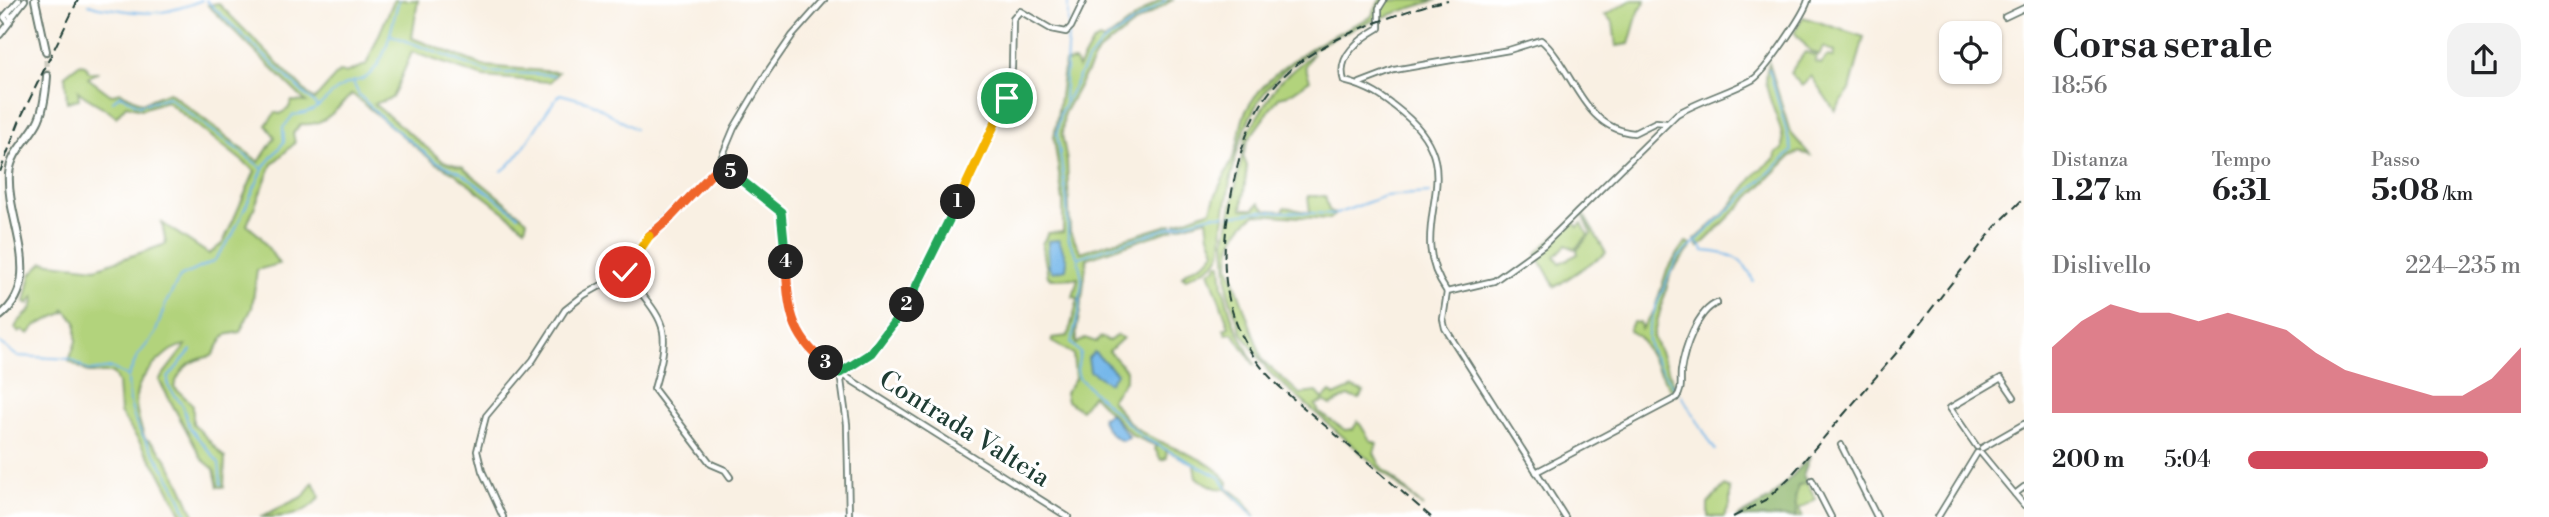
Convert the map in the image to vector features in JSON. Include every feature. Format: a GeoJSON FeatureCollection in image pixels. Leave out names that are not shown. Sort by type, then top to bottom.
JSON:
{"type":"FeatureCollection","features":[{"type":"Feature","properties":{"kind":"main road"},"geometry":{"type":"LineString","coordinates":[[37,0],[46,51]]}},
{"type":"Feature","properties":{"kind":"main road"},"geometry":{"type":"LineString","coordinates":[[0,316],[17,297],[22,272],[10,169],[16,151],[39,121],[47,76]]}},
{"type":"Feature","properties":{"kind":"street"},"geometry":{"type":"LineString","coordinates":[[0,35],[6,19],[19,0]]}},
{"type":"Feature","properties":{"kind":"street"},"geometry":{"type":"LineString","coordinates":[[6,19],[25,0]]}},
{"type":"Feature","properties":{"kind":"street"},"geometry":{"type":"LineString","coordinates":[[503,517],[482,471],[477,451],[486,416],[540,350],[565,310],[584,295],[625,272],[650,234],[669,219],[721,164],[734,128],[768,71],[792,36],[824,0]]}},
{"type":"Feature","properties":{"kind":"street"},"geometry":{"type":"LineString","coordinates":[[849,517],[847,424],[840,373],[871,353],[906,305],[966,185],[1007,98],[1012,68],[1013,19],[1016,14],[1020,11],[1051,29],[1068,31],[1084,0]]}},
{"type":"Feature","properties":{"kind":"street"},"geometry":{"type":"LineString","coordinates":[[1384,0],[1379,8],[1379,28],[1354,45],[1343,66],[1344,81],[1360,83],[1394,70],[1509,50],[1541,40],[1550,48],[1584,104],[1607,122],[1634,133],[1656,122],[1666,123]]}},
{"type":"Feature","properties":{"kind":"street"},"geometry":{"type":"LineString","coordinates":[[1447,292],[1494,281],[1544,245],[1666,123],[1696,103],[1760,74],[1801,18],[1808,0]]}},
{"type":"Feature","properties":{"kind":"street"},"geometry":{"type":"LineString","coordinates":[[2005,17],[2024,8]]}},
{"type":"Feature","properties":{"kind":"street"},"geometry":{"type":"LineString","coordinates":[[1360,83],[1409,118],[1427,138],[1436,154],[1439,168],[1431,217],[1430,247],[1437,277],[1447,292],[1443,313],[1445,328],[1565,517]]}},
{"type":"Feature","properties":{"kind":"street","name":"Contrada Valteia"},"geometry":{"type":"LineString","coordinates":[[721,164],[781,212],[788,308],[806,346],[840,373],[1068,517]]}},
{"type":"Feature","properties":{"kind":"street"},"geometry":{"type":"LineString","coordinates":[[625,272],[665,328],[666,347],[654,389],[711,464],[725,470],[730,477]]}},
{"type":"Feature","properties":{"kind":"street"},"geometry":{"type":"LineString","coordinates":[[1536,472],[1676,398],[1680,393],[1681,368],[1702,313],[1717,303]]}},
{"type":"Feature","properties":{"kind":"street"},"geometry":{"type":"LineString","coordinates":[[2014,397],[2001,378],[1950,408],[1979,450],[2024,505]]}},
{"type":"Feature","properties":{"kind":"street"},"geometry":{"type":"LineString","coordinates":[[1938,517],[1979,450],[2024,424]]}},
{"type":"Feature","properties":{"kind":"street"},"geometry":{"type":"LineString","coordinates":[[1841,445],[1877,517]]}},
{"type":"Feature","properties":{"kind":"street"},"geometry":{"type":"LineString","coordinates":[[1812,480],[1831,517]]}},
{"type":"Feature","properties":{"kind":"street"},"geometry":{"type":"LineString","coordinates":[[2015,494],[2024,487]]}},
{"type":"Feature","properties":{"kind":"green space"},"geometry":{"type":"Polygon","coordinates":[[[394,0],[418,0],[412,38],[484,66],[558,72],[550,82],[483,77],[412,52],[392,98],[374,104],[443,161],[462,167],[527,220],[525,228],[453,172],[434,162],[352,94],[323,120],[301,124],[293,133],[295,143],[272,164],[247,225],[260,236],[279,264],[257,270],[252,308],[240,332],[225,335],[212,356],[188,365],[174,387],[193,405],[193,423],[225,458],[224,487],[218,487],[214,469],[202,459],[159,380],[186,345],[174,349],[162,358],[149,370],[138,388],[136,406],[145,439],[168,461],[195,517],[183,517],[159,471],[120,413],[118,383],[113,373],[89,373],[69,361],[76,341],[76,322],[64,309],[65,312],[35,326],[29,334],[22,330],[19,333],[15,328],[33,306],[34,296],[29,304],[25,302],[31,274],[43,262],[96,268],[166,244],[162,223],[209,254],[223,243],[255,171],[166,101],[142,109],[126,105],[116,117],[78,91],[79,99],[67,102],[65,75],[79,64],[85,65],[89,72],[97,72],[88,78],[111,95],[120,92],[142,103],[169,92],[259,162],[275,137],[266,125],[276,112],[279,114],[288,109],[292,101],[306,102],[208,5],[218,3],[314,100],[339,72],[345,73],[366,65],[394,0]]]}},
{"type":"Feature","properties":{"kind":"green space"},"geometry":{"type":"Polygon","coordinates":[[[1159,0],[1172,0],[1134,24],[1098,52],[1064,113],[1062,134],[1067,161],[1070,232],[1081,252],[1172,224],[1174,229],[1087,258],[1082,299],[1073,297],[1078,278],[1048,277],[1042,244],[1048,233],[1063,232],[1063,201],[1054,138],[1065,62],[1075,61],[1078,68],[1092,43],[1099,39],[1104,41],[1159,0]]]}},
{"type":"Feature","properties":{"kind":"green space"},"geometry":{"type":"Polygon","coordinates":[[[1380,0],[1437,0],[1368,22],[1324,42],[1303,55],[1268,88],[1250,118],[1237,152],[1219,256],[1215,263],[1186,279],[1182,276],[1209,259],[1215,250],[1209,236],[1207,219],[1177,227],[1176,223],[1211,210],[1236,150],[1244,115],[1257,93],[1302,54],[1337,33],[1371,17],[1380,0]]]}},
{"type":"Feature","properties":{"kind":"green space"},"geometry":{"type":"Polygon","coordinates":[[[1632,0],[1646,0],[1638,13],[1629,44],[1616,46],[1613,22],[1605,15],[1632,0]]]}},
{"type":"Feature","properties":{"kind":"green space"},"geometry":{"type":"Polygon","coordinates":[[[1803,17],[1864,37],[1850,90],[1835,111],[1811,76],[1802,86],[1790,73],[1805,52],[1817,56],[1815,62],[1821,64],[1827,56],[1833,57],[1834,52],[1823,47],[1819,55],[1810,51],[1794,32],[1803,17]]]}},
{"type":"Feature","properties":{"kind":"green space"},"geometry":{"type":"Polygon","coordinates":[[[1313,53],[1305,66],[1310,80],[1288,95],[1279,97],[1248,140],[1243,156],[1247,166],[1242,209],[1254,209],[1259,203],[1266,210],[1283,211],[1285,207],[1310,213],[1308,196],[1325,196],[1329,210],[1335,214],[1330,219],[1256,214],[1235,236],[1229,266],[1263,361],[1300,394],[1317,392],[1323,399],[1330,392],[1334,396],[1352,388],[1364,392],[1359,399],[1348,396],[1331,405],[1324,401],[1315,405],[1320,413],[1345,430],[1353,429],[1358,421],[1370,440],[1377,443],[1374,453],[1380,465],[1423,507],[1269,372],[1242,333],[1228,293],[1225,240],[1246,135],[1279,82],[1313,53]]]}},
{"type":"Feature","properties":{"kind":"green space"},"geometry":{"type":"Polygon","coordinates":[[[1769,63],[1790,132],[1810,155],[1799,152],[1790,157],[1699,247],[1695,240],[1726,212],[1758,171],[1776,158],[1775,154],[1783,149],[1780,127],[1766,84],[1769,63]]]}},
{"type":"Feature","properties":{"kind":"green space"},"geometry":{"type":"Polygon","coordinates":[[[1581,210],[1606,253],[1555,287],[1536,253],[1572,221],[1578,227],[1582,223],[1588,235],[1575,249],[1566,245],[1555,256],[1560,263],[1578,254],[1577,250],[1591,233],[1581,210]]]}},
{"type":"Feature","properties":{"kind":"green space"},"geometry":{"type":"Polygon","coordinates":[[[1686,242],[1691,244],[1690,249],[1671,272],[1653,337],[1678,392],[1670,389],[1639,337],[1629,330],[1633,322],[1640,323],[1641,329],[1654,311],[1667,270],[1686,242]]]}},
{"type":"Feature","properties":{"kind":"green space"},"geometry":{"type":"Polygon","coordinates":[[[1218,263],[1221,264],[1223,287],[1233,321],[1255,366],[1233,333],[1226,334],[1224,329],[1229,327],[1209,271],[1216,268],[1218,263]]]}},
{"type":"Feature","properties":{"kind":"green space"},"geometry":{"type":"Polygon","coordinates":[[[1078,299],[1081,301],[1076,344],[1085,338],[1096,342],[1100,337],[1109,341],[1117,335],[1123,338],[1109,351],[1126,370],[1126,379],[1111,399],[1120,412],[1140,431],[1210,465],[1228,482],[1227,487],[1244,500],[1256,517],[1226,489],[1216,488],[1196,478],[1194,464],[1166,450],[1167,458],[1161,460],[1155,449],[1157,446],[1133,436],[1093,395],[1081,410],[1067,401],[1065,393],[1075,379],[1073,354],[1052,342],[1052,338],[1068,336],[1078,299]]]}},
{"type":"Feature","properties":{"kind":"green space"},"geometry":{"type":"Polygon","coordinates":[[[1810,457],[1803,475],[1807,483],[1798,485],[1795,499],[1797,517],[1738,517],[1770,499],[1810,457]]]}},
{"type":"Feature","properties":{"kind":"green space"},"geometry":{"type":"Polygon","coordinates":[[[313,482],[320,497],[308,509],[286,516],[260,517],[304,496],[313,482]]]}},
{"type":"Feature","properties":{"kind":"green space"},"geometry":{"type":"Polygon","coordinates":[[[1807,483],[1816,499],[1799,509],[1803,517],[1797,517],[1795,499],[1798,485],[1807,483]]]}},
{"type":"Feature","properties":{"kind":"green space"},"geometry":{"type":"Polygon","coordinates":[[[1724,486],[1730,489],[1730,506],[1724,517],[1708,517],[1708,504],[1724,486]]]}},
{"type":"Feature","properties":{"kind":"water"},"geometry":{"type":"Polygon","coordinates":[[[1059,240],[1067,261],[1066,269],[1053,272],[1049,267],[1048,241],[1059,240]]]}},
{"type":"Feature","properties":{"kind":"water"},"geometry":{"type":"Polygon","coordinates":[[[1094,352],[1117,373],[1109,383],[1090,371],[1088,358],[1094,352]]]}},
{"type":"Feature","properties":{"kind":"water"},"geometry":{"type":"Polygon","coordinates":[[[1110,413],[1129,437],[1123,441],[1112,435],[1104,425],[1102,417],[1110,413]]]}},
{"type":"Feature","properties":{"kind":"waterway"},"geometry":{"type":"LineString","coordinates":[[89,4],[150,13],[169,11],[202,0]]}},
{"type":"Feature","properties":{"kind":"waterway"},"geometry":{"type":"LineString","coordinates":[[206,0],[318,107]]}},
{"type":"Feature","properties":{"kind":"waterway"},"geometry":{"type":"LineString","coordinates":[[0,343],[17,356],[71,359],[89,371],[112,368],[128,377],[137,357],[155,334],[166,303],[180,277],[214,261],[232,236],[265,165],[284,142],[283,128],[293,115],[316,108],[343,86],[365,78],[375,69],[385,50],[399,0]]}},
{"type":"Feature","properties":{"kind":"waterway"},"geometry":{"type":"LineString","coordinates":[[1068,0],[1068,27]]}},
{"type":"Feature","properties":{"kind":"waterway"},"geometry":{"type":"LineString","coordinates":[[1166,0],[1100,45],[1086,63],[1060,113],[1057,133],[1067,202],[1068,239],[1078,258],[1082,279],[1079,311],[1071,343],[1080,353],[1077,370],[1079,378],[1142,437],[1221,478],[1254,517]]}},
{"type":"Feature","properties":{"kind":"waterway"},"geometry":{"type":"LineString","coordinates":[[1064,100],[1068,33]]}},
{"type":"Feature","properties":{"kind":"waterway"},"geometry":{"type":"LineString","coordinates":[[391,35],[487,72],[554,75]]}},
{"type":"Feature","properties":{"kind":"waterway"},"geometry":{"type":"LineString","coordinates":[[1678,393],[1656,361],[1650,347],[1650,323],[1679,257],[1792,151],[1769,69]]}},
{"type":"Feature","properties":{"kind":"waterway"},"geometry":{"type":"LineString","coordinates":[[353,82],[359,95],[383,119],[435,161],[460,172],[518,215]]}},
{"type":"Feature","properties":{"kind":"waterway"},"geometry":{"type":"LineString","coordinates":[[502,171],[518,155],[560,94],[590,102],[635,129]]}},
{"type":"Feature","properties":{"kind":"waterway"},"geometry":{"type":"LineString","coordinates":[[113,101],[120,95],[139,105],[168,97],[263,169]]}},
{"type":"Feature","properties":{"kind":"waterway"},"geometry":{"type":"LineString","coordinates":[[1231,216],[1259,211],[1336,214],[1385,196],[1429,193]]}},
{"type":"Feature","properties":{"kind":"waterway"},"geometry":{"type":"LineString","coordinates":[[1079,257],[1177,225],[1212,215],[1224,215]]}},
{"type":"Feature","properties":{"kind":"waterway"},"geometry":{"type":"LineString","coordinates":[[1698,243],[1704,251],[1728,255],[1740,261],[1753,281]]}},
{"type":"Feature","properties":{"kind":"waterway"},"geometry":{"type":"LineString","coordinates":[[191,350],[168,378],[168,386],[183,406],[189,427],[219,463],[221,484]]}},
{"type":"Feature","properties":{"kind":"waterway"},"geometry":{"type":"LineString","coordinates":[[128,379],[129,397],[136,423],[174,486],[188,517]]}},
{"type":"Feature","properties":{"kind":"waterway"},"geometry":{"type":"LineString","coordinates":[[1682,396],[1715,450]]}},
{"type":"Feature","properties":{"kind":"tunnel"},"geometry":{"type":"LineString","coordinates":[[46,51],[47,76]]}},
{"type":"Feature","properties":{"kind":"railway"},"geometry":{"type":"LineString","coordinates":[[0,172],[21,117],[78,0]]}},
{"type":"Feature","properties":{"kind":"railway"},"geometry":{"type":"LineString","coordinates":[[1431,517],[1286,392],[1254,357],[1230,304],[1226,286],[1225,248],[1229,209],[1244,144],[1254,117],[1285,75],[1307,57],[1334,41],[1397,15],[1448,0]]}},
{"type":"Feature","properties":{"kind":"railway"},"geometry":{"type":"LineString","coordinates":[[1733,517],[1767,499],[1790,477],[1905,343],[1995,227],[2024,198]]}},
{"type":"Feature","properties":{"kind":"route"},"geometry":{"type":"LineString","coordinates":[[625,272],[650,234],[669,219],[721,164],[772,202],[781,212],[784,219],[788,308],[806,346],[840,373],[846,372],[871,353],[906,305],[1007,98]]}}]}
